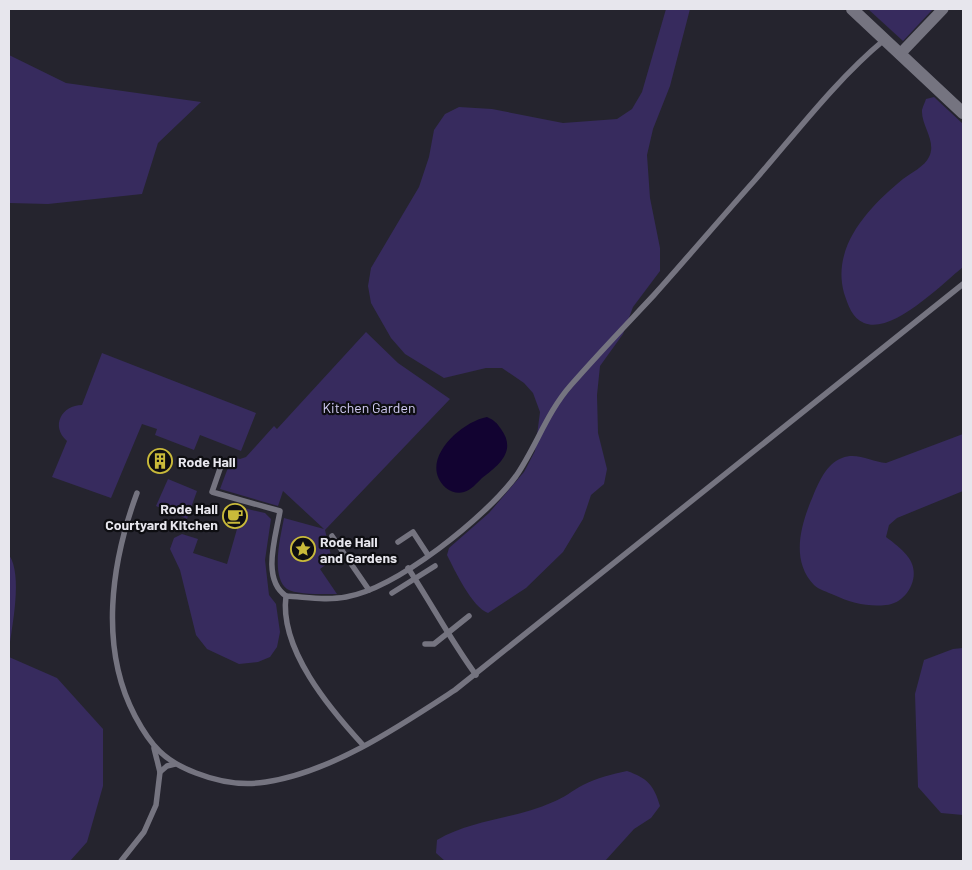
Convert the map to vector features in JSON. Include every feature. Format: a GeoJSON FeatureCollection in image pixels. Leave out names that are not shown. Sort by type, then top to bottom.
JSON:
{"type":"FeatureCollection","features":[{"type":"Feature","properties":{"kind":"street"},"geometry":{"type":"LineString","coordinates":[[852,9],[963,113]]}},
{"type":"Feature","properties":{"kind":"street"},"geometry":{"type":"LineString","coordinates":[[900,54],[942,9]]}},
{"type":"Feature","properties":{"kind":"lane"},"geometry":{"type":"LineString","coordinates":[[286,596],[336,599],[368,590],[428,555],[465,527],[502,493],[516,476],[546,421],[569,388],[655,294],[813,114],[868,54],[884,40]]}},
{"type":"Feature","properties":{"kind":"lane"},"geometry":{"type":"LineString","coordinates":[[154,748],[175,764],[225,782],[265,783],[321,766],[392,732],[476,675],[963,284]]}},
{"type":"Feature","properties":{"kind":"lane"},"geometry":{"type":"LineString","coordinates":[[222,463],[212,492],[280,511],[272,563],[276,585],[286,596],[286,619],[289,631],[312,684],[328,707],[363,745]]}},
{"type":"Feature","properties":{"kind":"lane"},"geometry":{"type":"LineString","coordinates":[[121,861],[144,832],[156,805],[160,772],[154,748],[142,729],[120,685],[114,651],[112,618],[118,558],[122,536],[137,493]]}},
{"type":"Feature","properties":{"kind":"lane"},"geometry":{"type":"LineString","coordinates":[[398,542],[413,532],[428,555]]}},
{"type":"Feature","properties":{"kind":"lane"},"geometry":{"type":"LineString","coordinates":[[332,536],[368,590]]}},
{"type":"Feature","properties":{"kind":"lane"},"geometry":{"type":"LineString","coordinates":[[392,593],[435,566]]}},
{"type":"Feature","properties":{"kind":"lane"},"geometry":{"type":"LineString","coordinates":[[408,568],[449,632],[458,650],[476,675]]}},
{"type":"Feature","properties":{"kind":"lane"},"geometry":{"type":"LineString","coordinates":[[425,644],[434,644],[469,616]]}},
{"type":"Feature","properties":{"kind":"lane"},"geometry":{"type":"LineString","coordinates":[[160,772],[167,766],[175,764]]}},
{"type":"Feature","properties":{"kind":"green space"},"geometry":{"type":"Polygon","coordinates":[[[666,9],[690,9],[670,86],[653,129],[647,155],[650,198],[660,248],[660,271],[633,307],[623,334],[600,366],[597,395],[598,433],[607,469],[604,484],[591,495],[583,519],[563,552],[526,588],[488,613],[476,604],[470,596],[447,555],[449,548],[489,513],[524,472],[535,451],[540,412],[533,393],[524,383],[502,368],[486,368],[444,378],[405,354],[391,338],[371,303],[368,286],[371,268],[419,187],[429,157],[434,130],[445,114],[459,107],[492,109],[563,123],[617,119],[632,109],[642,92],[666,9]]]}},
{"type":"Feature","properties":{"kind":"green space"},"geometry":{"type":"Polygon","coordinates":[[[868,9],[933,9],[903,41],[868,9]]]}},
{"type":"Feature","properties":{"kind":"green space"},"geometry":{"type":"Polygon","coordinates":[[[9,55],[66,83],[201,102],[158,143],[142,194],[48,204],[9,203],[9,55]]]}},
{"type":"Feature","properties":{"kind":"green space"},"geometry":{"type":"Polygon","coordinates":[[[934,97],[963,124],[963,267],[930,295],[902,315],[888,322],[875,325],[864,323],[853,314],[844,293],[841,276],[843,259],[848,243],[866,215],[890,190],[921,166],[929,157],[931,145],[922,110],[926,99],[934,97]]]}},
{"type":"Feature","properties":{"kind":"green space","name":"Kitchen Garden"},"geometry":{"type":"Polygon","coordinates":[[[366,332],[398,363],[450,399],[325,530],[332,560],[320,569],[337,594],[311,594],[291,591],[282,583],[278,565],[279,545],[284,518],[324,529],[283,491],[278,506],[220,489],[232,457],[240,459],[246,457],[274,426],[277,429],[366,332]]]}},
{"type":"Feature","properties":{"kind":"green space"},"geometry":{"type":"Polygon","coordinates":[[[102,353],[256,413],[241,451],[200,435],[194,450],[155,435],[157,429],[142,424],[111,498],[52,477],[67,441],[59,429],[61,417],[69,409],[82,405],[102,353]]]}},
{"type":"Feature","properties":{"kind":"green space"},"geometry":{"type":"Polygon","coordinates":[[[963,434],[963,491],[897,518],[889,525],[886,537],[908,556],[914,571],[912,585],[904,596],[893,604],[866,605],[840,598],[814,585],[802,564],[800,542],[805,518],[813,496],[827,469],[836,461],[848,456],[886,463],[963,434]]]}},
{"type":"Feature","properties":{"kind":"green space"},"geometry":{"type":"Polygon","coordinates":[[[168,479],[197,491],[187,519],[156,506],[168,479]]]}},
{"type":"Feature","properties":{"kind":"green space"},"geometry":{"type":"Polygon","coordinates":[[[243,508],[265,513],[271,519],[265,560],[269,595],[276,604],[280,632],[277,647],[270,657],[258,662],[239,664],[207,649],[196,635],[180,570],[170,549],[174,538],[182,534],[198,539],[193,553],[227,564],[243,508]]]}},
{"type":"Feature","properties":{"kind":"green space"},"geometry":{"type":"Polygon","coordinates":[[[9,555],[13,564],[16,588],[9,650],[9,555]]]}},
{"type":"Feature","properties":{"kind":"green space"},"geometry":{"type":"Polygon","coordinates":[[[963,648],[963,815],[941,813],[918,787],[915,694],[924,660],[953,649],[963,648]]]}},
{"type":"Feature","properties":{"kind":"green space"},"geometry":{"type":"Polygon","coordinates":[[[9,657],[57,678],[103,729],[103,786],[87,842],[70,861],[9,861],[9,657]]]}},
{"type":"Feature","properties":{"kind":"green space"},"geometry":{"type":"Polygon","coordinates":[[[627,771],[640,776],[649,783],[660,806],[651,818],[634,829],[605,861],[445,861],[436,853],[437,840],[451,833],[480,823],[539,808],[588,783],[605,776],[627,771]]]}},
{"type":"Feature","properties":{"kind":"shaded area"},"geometry":{"type":"Polygon","coordinates":[[[487,417],[497,423],[505,437],[507,451],[504,457],[500,463],[469,490],[459,493],[450,491],[438,478],[436,467],[439,455],[455,435],[465,427],[476,420],[487,417]]]}},
{"type":"Feature","properties":{"kind":"place","name":"Rode Hall"},"geometry":{"type":"Point","coordinates":[160,461]}},
{"type":"Feature","properties":{"kind":"place","name":"Rode Hall Courtyard Kitchen"},"geometry":{"type":"Point","coordinates":[235,516]}},
{"type":"Feature","properties":{"kind":"place","name":"Rode Hall and Gardens"},"geometry":{"type":"Point","coordinates":[303,549]}}]}
